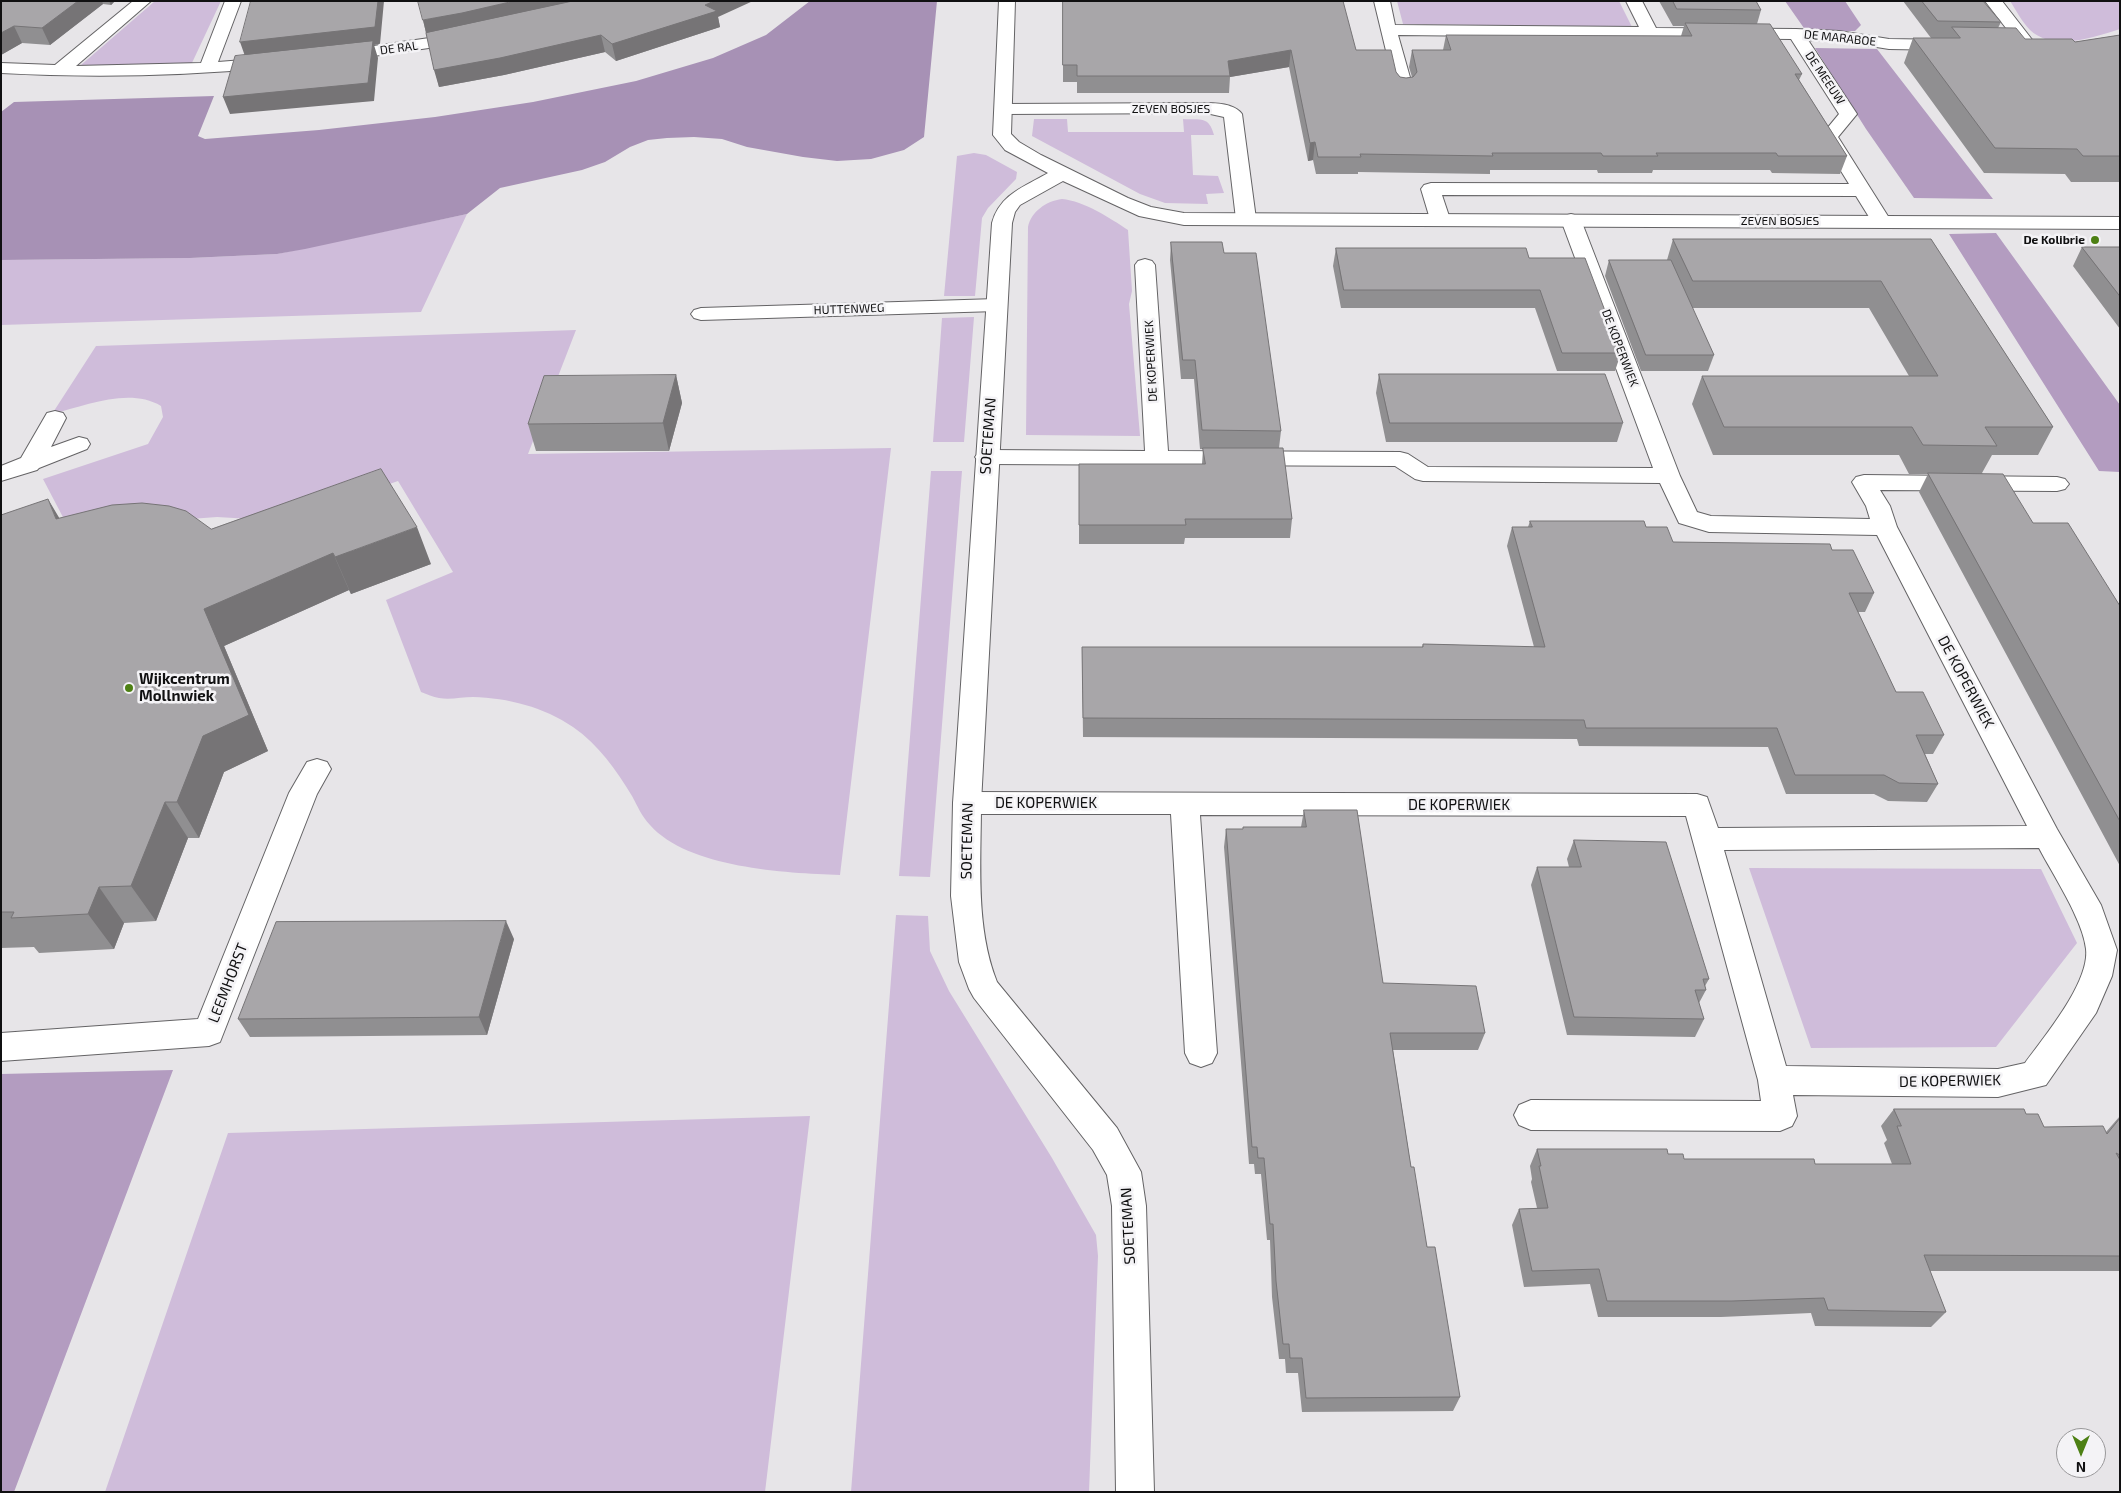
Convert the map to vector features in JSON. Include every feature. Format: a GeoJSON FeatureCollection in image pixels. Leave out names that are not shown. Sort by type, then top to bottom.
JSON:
{"type":"FeatureCollection","features":[{"type":"Feature","properties":{"kind":"street"},"geometry":{"type":"LineString","coordinates":[[59,71],[143,1]]}},
{"type":"Feature","properties":{"kind":"street"},"geometry":{"type":"LineString","coordinates":[[207,69],[233,1]]}},
{"type":"Feature","properties":{"kind":"street","name":"ZEVEN BOSJES"},"geometry":{"type":"LineString","coordinates":[[1007,1],[1002,135],[1012,146],[1034,160],[1146,212],[1184,218],[2120,223]]}},
{"type":"Feature","properties":{"kind":"street"},"geometry":{"type":"LineString","coordinates":[[1382,1],[1404,88]]}},
{"type":"Feature","properties":{"kind":"street"},"geometry":{"type":"LineString","coordinates":[[1634,1],[1650,32]]}},
{"type":"Feature","properties":{"kind":"street"},"geometry":{"type":"LineString","coordinates":[[1993,1],[2028,46]]}},
{"type":"Feature","properties":{"kind":"street","name":"DE MARABOE"},"geometry":{"type":"LineString","coordinates":[[1388,30],[1796,34],[1839,36],[1889,44],[1969,45]]}},
{"type":"Feature","properties":{"kind":"street","name":"DE MEEUW"},"geometry":{"type":"LineString","coordinates":[[1796,34],[1848,114],[1829,136],[1881,222]]}},
{"type":"Feature","properties":{"kind":"street","name":"DE RAL"},"geometry":{"type":"LineString","coordinates":[[322,58],[480,35]]}},
{"type":"Feature","properties":{"kind":"street"},"geometry":{"type":"LineString","coordinates":[[2009,45],[2047,46]]}},
{"type":"Feature","properties":{"kind":"street"},"geometry":{"type":"LineString","coordinates":[[1,68],[59,71],[207,69],[284,62]]}},
{"type":"Feature","properties":{"kind":"street","name":"ZEVEN BOSJES"},"geometry":{"type":"LineString","coordinates":[[1004,109],[1206,108],[1219,109],[1232,114],[1246,218]]}},
{"type":"Feature","properties":{"kind":"street","name":"SOETEMAN"},"geometry":{"type":"LineString","coordinates":[[1063,173],[1013,201],[1005,212],[1002,223],[967,803],[966,896],[974,962],[985,989],[1105,1139],[1124,1172],[1129,1206],[1135,1492]]}},
{"type":"Feature","properties":{"kind":"street"},"geometry":{"type":"LineString","coordinates":[[1440,220],[1431,189],[1862,190]]}},
{"type":"Feature","properties":{"kind":"street","name":"DE KOPERWIEK"},"geometry":{"type":"LineString","coordinates":[[1571,220],[1668,476],[1688,517],[1709,524],[1885,527]]}},
{"type":"Feature","properties":{"kind":"street","name":"DE KOPERWIEK"},"geometry":{"type":"LineString","coordinates":[[1145,265],[1157,457]]}},
{"type":"Feature","properties":{"kind":"street","name":"HUTTENWEG"},"geometry":{"type":"LineString","coordinates":[[701,314],[997,305]]}},
{"type":"Feature","properties":{"kind":"street"},"geometry":{"type":"LineString","coordinates":[[30,465],[55,418]]}},
{"type":"Feature","properties":{"kind":"street"},"geometry":{"type":"LineString","coordinates":[[1,474],[30,465],[79,444]]}},
{"type":"Feature","properties":{"kind":"street"},"geometry":{"type":"LineString","coordinates":[[987,457],[1400,459],[1423,474],[1668,476]]}},
{"type":"Feature","properties":{"kind":"street","name":"DE KOPERWIEK"},"geometry":{"type":"LineString","coordinates":[[1774,1080],[1998,1083],[2035,1075],[2085,1004],[2097,976],[2102,950],[2090,914],[1885,527],[1878,506],[1864,482],[2057,484]]}},
{"type":"Feature","properties":{"kind":"street","name":"LEEMHORST"},"geometry":{"type":"LineString","coordinates":[[1,1047],[209,1032],[303,793],[317,769]]}},
{"type":"Feature","properties":{"kind":"street","name":"DE KOPERWIEK"},"geometry":{"type":"LineString","coordinates":[[967,803],[1697,805],[1774,1080],[1780,1116],[1531,1115]]}},
{"type":"Feature","properties":{"kind":"street"},"geometry":{"type":"LineString","coordinates":[[1185,804],[1201,1052]]}},
{"type":"Feature","properties":{"kind":"street"},"geometry":{"type":"LineString","coordinates":[[1707,839],[2047,836]]}},
{"type":"Feature","properties":{"kind":"shaded area"},"geometry":{"type":"Polygon","coordinates":[[[155,1],[221,1],[191,65],[81,65],[155,1]]]}},
{"type":"Feature","properties":{"kind":"shaded area"},"geometry":{"type":"Polygon","coordinates":[[[810,1],[937,1],[924,137],[904,150],[871,159],[837,161],[747,147],[722,139],[694,137],[648,140],[630,147],[605,162],[582,170],[500,188],[467,214],[305,249],[277,254],[190,258],[1,260],[1,112],[14,102],[214,96],[198,136],[205,139],[319,130],[435,117],[533,102],[636,81],[713,58],[766,35],[810,1]]]}},
{"type":"Feature","properties":{"kind":"shaded area"},"geometry":{"type":"Polygon","coordinates":[[[1397,1],[1619,1],[1632,27],[1403,24],[1397,1]]]}},
{"type":"Feature","properties":{"kind":"shaded area"},"geometry":{"type":"Polygon","coordinates":[[[1785,1],[1845,1],[1861,25],[1855,31],[1806,31],[1785,1]]]}},
{"type":"Feature","properties":{"kind":"shaded area"},"geometry":{"type":"Polygon","coordinates":[[[2010,1],[2120,1],[2120,29],[2087,39],[2074,41],[2050,40],[2039,37],[2030,30],[2010,1]]]}},
{"type":"Feature","properties":{"kind":"shaded area"},"geometry":{"type":"Polygon","coordinates":[[[1815,48],[1877,49],[1993,199],[1914,198],[1866,129],[1815,48]]]}},
{"type":"Feature","properties":{"kind":"shaded area"},"geometry":{"type":"Polygon","coordinates":[[[1034,119],[1067,119],[1068,132],[1184,132],[1183,119],[1203,120],[1210,125],[1214,135],[1191,135],[1193,175],[1218,176],[1224,193],[1206,194],[1208,204],[1165,203],[1140,194],[1032,136],[1034,119]]]}},
{"type":"Feature","properties":{"kind":"shaded area"},"geometry":{"type":"Polygon","coordinates":[[[974,153],[986,155],[1017,172],[1016,179],[988,208],[982,218],[975,296],[944,296],[957,156],[974,153]]]}},
{"type":"Feature","properties":{"kind":"shaded area"},"geometry":{"type":"Polygon","coordinates":[[[1062,199],[1088,207],[1105,215],[1128,230],[1132,291],[1129,304],[1140,436],[1026,435],[1028,227],[1032,217],[1040,208],[1050,202],[1062,199]]]}},
{"type":"Feature","properties":{"kind":"shaded area"},"geometry":{"type":"Polygon","coordinates":[[[467,214],[421,312],[1,325],[1,260],[190,258],[277,254],[467,214]]]}},
{"type":"Feature","properties":{"kind":"shaded area"},"geometry":{"type":"Polygon","coordinates":[[[1996,233],[2120,405],[2120,472],[2099,471],[1949,234],[1996,233]]]}},
{"type":"Feature","properties":{"kind":"shaded area"},"geometry":{"type":"Polygon","coordinates":[[[974,317],[964,442],[933,442],[942,318],[974,317]]]}},
{"type":"Feature","properties":{"kind":"shaded area"},"geometry":{"type":"Polygon","coordinates":[[[576,330],[528,454],[891,448],[840,875],[766,870],[712,859],[688,851],[667,839],[650,825],[620,777],[606,759],[582,734],[562,720],[538,709],[499,699],[473,697],[443,699],[421,692],[386,600],[453,572],[398,481],[284,521],[217,517],[177,520],[77,544],[43,479],[148,444],[163,417],[161,406],[135,398],[107,400],[52,414],[96,346],[576,330]]]}},
{"type":"Feature","properties":{"kind":"shaded area"},"geometry":{"type":"Polygon","coordinates":[[[931,471],[962,471],[930,877],[899,876],[931,471]]]}},
{"type":"Feature","properties":{"kind":"shaded area"},"geometry":{"type":"Polygon","coordinates":[[[1749,868],[2041,869],[2077,943],[1996,1047],[1811,1048],[1749,868]]]}},
{"type":"Feature","properties":{"kind":"shaded area"},"geometry":{"type":"Polygon","coordinates":[[[896,915],[928,916],[930,951],[949,991],[1052,1158],[1096,1235],[1098,1256],[1089,1492],[851,1492],[896,915]]]}},
{"type":"Feature","properties":{"kind":"shaded area"},"geometry":{"type":"Polygon","coordinates":[[[173,1070],[14,1492],[1,1492],[1,1074],[173,1070]]]}},
{"type":"Feature","properties":{"kind":"shaded area"},"geometry":{"type":"Polygon","coordinates":[[[810,1116],[765,1492],[105,1492],[228,1133],[810,1116]]]}},
{"type":"Feature","properties":{"kind":"building"},"geometry":{"type":"Polygon","coordinates":[[[1,1],[78,1],[42,28],[14,26],[1,33],[1,1]]]}},
{"type":"Feature","properties":{"kind":"building"},"geometry":{"type":"Polygon","coordinates":[[[251,1],[378,1],[375,27],[240,42],[251,1]]]}},
{"type":"Feature","properties":{"kind":"building"},"geometry":{"type":"Polygon","coordinates":[[[418,1],[514,1],[423,20],[418,1]]]}},
{"type":"Feature","properties":{"kind":"building"},"geometry":{"type":"Polygon","coordinates":[[[573,1],[714,1],[705,5],[717,11],[612,44],[601,35],[500,58],[434,70],[426,33],[573,1]]]}},
{"type":"Feature","properties":{"kind":"building"},"geometry":{"type":"Polygon","coordinates":[[[1063,1],[1343,1],[1356,50],[1391,50],[1396,72],[1400,77],[1406,78],[1413,77],[1417,72],[1412,50],[1451,50],[1446,35],[1692,36],[1685,23],[1770,24],[1802,74],[1795,74],[1847,156],[1778,156],[1776,153],[1656,153],[1658,156],[1603,156],[1601,153],[1492,153],[1493,156],[1360,154],[1361,157],[1318,157],[1315,142],[1310,143],[1291,50],[1228,61],[1230,76],[1077,76],[1077,65],[1063,65],[1063,1]]]}},
{"type":"Feature","properties":{"kind":"building"},"geometry":{"type":"Polygon","coordinates":[[[1673,1],[1756,1],[1761,10],[1677,9],[1673,1]]]}},
{"type":"Feature","properties":{"kind":"building"},"geometry":{"type":"Polygon","coordinates":[[[1922,1],[1983,1],[2001,22],[1938,21],[1922,1]]]}},
{"type":"Feature","properties":{"kind":"building"},"geometry":{"type":"Polygon","coordinates":[[[1952,27],[2016,28],[2025,39],[2072,39],[2075,42],[2120,35],[2120,156],[2083,156],[2077,149],[1995,148],[1913,38],[1960,38],[1952,27]]]}},
{"type":"Feature","properties":{"kind":"building"},"geometry":{"type":"Polygon","coordinates":[[[373,41],[368,83],[223,97],[235,56],[373,41]]]}},
{"type":"Feature","properties":{"kind":"building"},"geometry":{"type":"Polygon","coordinates":[[[1673,239],[1931,239],[2053,427],[1985,427],[1997,446],[1923,445],[1912,427],[1724,427],[1702,376],[1938,376],[1881,281],[1693,281],[1673,239]]]}},
{"type":"Feature","properties":{"kind":"building"},"geometry":{"type":"Polygon","coordinates":[[[1171,242],[1222,242],[1224,253],[1256,253],[1281,431],[1202,430],[1195,360],[1183,360],[1171,242]]]}},
{"type":"Feature","properties":{"kind":"building"},"geometry":{"type":"Polygon","coordinates":[[[2082,247],[2120,247],[2120,296],[2082,247]]]}},
{"type":"Feature","properties":{"kind":"building"},"geometry":{"type":"Polygon","coordinates":[[[1336,248],[1526,248],[1529,258],[1585,258],[1621,353],[1562,353],[1540,290],[1344,290],[1336,248]]]}},
{"type":"Feature","properties":{"kind":"building"},"geometry":{"type":"Polygon","coordinates":[[[1609,260],[1671,260],[1714,355],[1646,355],[1609,260]]]}},
{"type":"Feature","properties":{"kind":"building"},"geometry":{"type":"Polygon","coordinates":[[[1379,374],[1605,374],[1623,423],[1390,423],[1379,374]]]}},
{"type":"Feature","properties":{"kind":"building"},"geometry":{"type":"Polygon","coordinates":[[[676,375],[663,423],[528,424],[544,376],[676,375]]]}},
{"type":"Feature","properties":{"kind":"building"},"geometry":{"type":"Polygon","coordinates":[[[1203,448],[1283,448],[1292,519],[1185,519],[1186,525],[1079,525],[1079,464],[1205,464],[1203,448]]]}},
{"type":"Feature","properties":{"kind":"building"},"geometry":{"type":"Polygon","coordinates":[[[381,469],[417,527],[335,557],[333,553],[204,609],[249,715],[203,736],[177,802],[165,802],[131,886],[99,887],[88,914],[11,918],[14,912],[1,912],[1,515],[48,499],[56,519],[112,505],[142,503],[169,506],[186,511],[211,529],[381,469]]]}},
{"type":"Feature","properties":{"kind":"building"},"geometry":{"type":"Polygon","coordinates":[[[1928,473],[2003,474],[2033,523],[2068,523],[2120,606],[2120,821],[1928,473]]]}},
{"type":"Feature","properties":{"kind":"building"},"geometry":{"type":"Polygon","coordinates":[[[1530,521],[1644,521],[1646,527],[1667,527],[1673,542],[1830,544],[1832,550],[1853,550],[1874,593],[1849,593],[1896,692],[1923,692],[1944,735],[1916,735],[1938,784],[1899,783],[1884,775],[1795,775],[1777,728],[1586,728],[1584,720],[1083,718],[1082,647],[1423,647],[1423,644],[1545,647],[1512,527],[1532,527],[1530,521]]]}},
{"type":"Feature","properties":{"kind":"building"},"geometry":{"type":"Polygon","coordinates":[[[1304,810],[1357,810],[1383,983],[1476,986],[1485,1033],[1390,1033],[1411,1167],[1414,1167],[1427,1247],[1435,1247],[1460,1397],[1306,1398],[1302,1358],[1290,1358],[1289,1344],[1283,1344],[1276,1281],[1273,1224],[1270,1224],[1264,1158],[1258,1158],[1257,1147],[1252,1147],[1226,829],[1243,829],[1243,827],[1306,827],[1304,810]]]}},
{"type":"Feature","properties":{"kind":"building"},"geometry":{"type":"Polygon","coordinates":[[[1574,840],[1666,842],[1709,979],[1703,979],[1706,990],[1695,990],[1704,1019],[1574,1017],[1537,867],[1581,867],[1574,840]]]}},
{"type":"Feature","properties":{"kind":"building"},"geometry":{"type":"Polygon","coordinates":[[[506,921],[479,1017],[238,1019],[276,922],[506,921]]]}},
{"type":"Feature","properties":{"kind":"building"},"geometry":{"type":"Polygon","coordinates":[[[1894,1109],[2024,1109],[2026,1114],[2038,1114],[2044,1127],[2103,1126],[2107,1134],[2120,1118],[2120,1155],[2116,1153],[2120,1160],[2120,1256],[1924,1255],[1946,1312],[1828,1310],[1824,1298],[1732,1301],[1607,1301],[1599,1269],[1532,1271],[1519,1209],[1548,1208],[1537,1149],[1667,1149],[1668,1154],[1683,1154],[1684,1159],[1814,1159],[1815,1164],[1911,1164],[1897,1126],[1901,1126],[1894,1109]]]}},
{"type":"Feature","properties":{"kind":"place","name":"De Kolibrie"},"geometry":{"type":"Point","coordinates":[2095,240]}},
{"type":"Feature","properties":{"kind":"place","name":"Wijkcentrum Mollnwiek"},"geometry":{"type":"Point","coordinates":[129,688]}}]}
